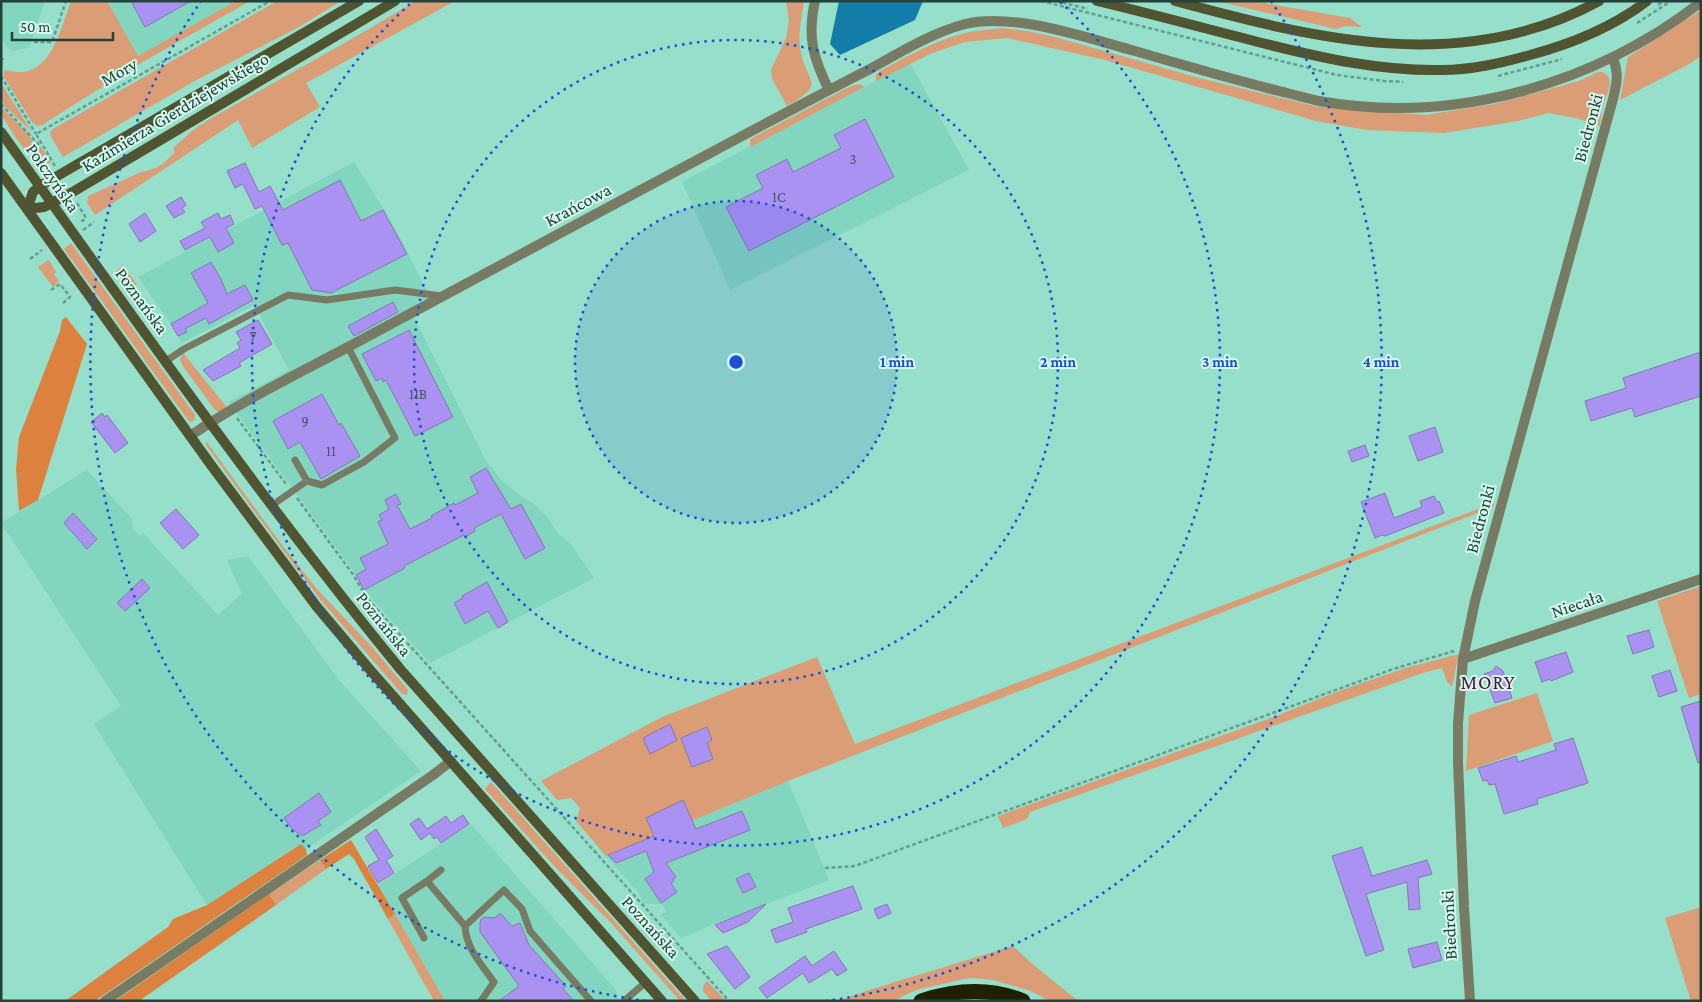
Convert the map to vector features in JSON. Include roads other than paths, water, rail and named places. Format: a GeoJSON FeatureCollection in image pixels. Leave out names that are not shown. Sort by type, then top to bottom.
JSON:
{"type":"FeatureCollection","features":[{"type":"Feature","properties":{"kind":"highway"},"geometry":{"type":"LineString","coordinates":[[921,1001],[935,996],[967,991],[991,992],[1023,1001]]}},
{"type":"Feature","properties":{"kind":"main road","name":"Kazimierza Gierdziejewskiego"},"geometry":{"type":"LineString","coordinates":[[359,1],[40,186],[33,192],[27,209],[52,204],[395,1]]}},
{"type":"Feature","properties":{"kind":"main road"},"geometry":{"type":"LineString","coordinates":[[1097,1],[1329,60],[1379,68],[1434,70],[1471,68],[1550,50],[1596,32],[1647,1]]}},
{"type":"Feature","properties":{"kind":"main road"},"geometry":{"type":"LineString","coordinates":[[1175,1],[1298,32],[1340,39],[1422,45],[1470,42],[1515,33],[1541,26],[1599,1]]}},
{"type":"Feature","properties":{"kind":"main road","name":"Połczyńska"},"geometry":{"type":"LineString","coordinates":[[1,132],[79,242]]}},
{"type":"Feature","properties":{"kind":"main road"},"geometry":{"type":"LineString","coordinates":[[1,173],[190,436],[317,607],[662,1001]]}},
{"type":"Feature","properties":{"kind":"main road","name":"Poznańska"},"geometry":{"type":"LineString","coordinates":[[79,242],[271,506],[401,670],[695,1001]]}},
{"type":"Feature","properties":{"kind":"street"},"geometry":{"type":"LineString","coordinates":[[815,1],[811,40],[817,66],[829,90]]}},
{"type":"Feature","properties":{"kind":"street","name":"Krańcowa"},"geometry":{"type":"LineString","coordinates":[[190,436],[232,410],[348,347],[829,90],[916,44],[966,24],[984,21],[1028,23],[1068,32],[1239,81],[1319,101],[1362,106],[1419,108],[1508,95],[1560,80],[1613,58],[1660,31],[1701,2]]}},
{"type":"Feature","properties":{"kind":"street","name":"Biedronki"},"geometry":{"type":"LineString","coordinates":[[1470,1001],[1458,762],[1458,723],[1463,659],[1475,601],[1618,79],[1618,70],[1613,58]]}},
{"type":"Feature","properties":{"kind":"street","name":"Niecała"},"geometry":{"type":"LineString","coordinates":[[1463,659],[1701,578]]}},
{"type":"Feature","properties":{"kind":"street"},"geometry":{"type":"LineString","coordinates":[[105,1001],[451,761]]}},
{"type":"Feature","properties":{"kind":"lane"},"geometry":{"type":"LineString","coordinates":[[166,361],[184,349],[288,296],[327,300],[395,290],[443,296]]}},
{"type":"Feature","properties":{"kind":"lane"},"geometry":{"type":"LineString","coordinates":[[295,460],[307,481],[322,485],[364,462],[395,438],[348,347]]}},
{"type":"Feature","properties":{"kind":"lane"},"geometry":{"type":"LineString","coordinates":[[271,506],[307,481]]}},
{"type":"Feature","properties":{"kind":"lane"},"geometry":{"type":"LineString","coordinates":[[424,938],[402,898],[441,870]]}},
{"type":"Feature","properties":{"kind":"lane"},"geometry":{"type":"LineString","coordinates":[[427,880],[465,926],[465,937],[470,948],[494,982],[481,1001]]}},
{"type":"Feature","properties":{"kind":"lane"},"geometry":{"type":"LineString","coordinates":[[465,926],[504,890],[522,909],[530,931],[591,1001]]}},
{"type":"Feature","properties":{"kind":"lane"},"geometry":{"type":"LineString","coordinates":[[624,1001],[646,982]]}},
{"type":"Feature","properties":{"kind":"water"},"geometry":{"type":"Polygon","coordinates":[[[839,1],[923,1],[915,20],[840,55],[830,44],[839,1]]]}},
{"type":"Feature","properties":{"kind":"district","name":"MORY"},"geometry":{"type":"Point","coordinates":[1488,682]}}]}
